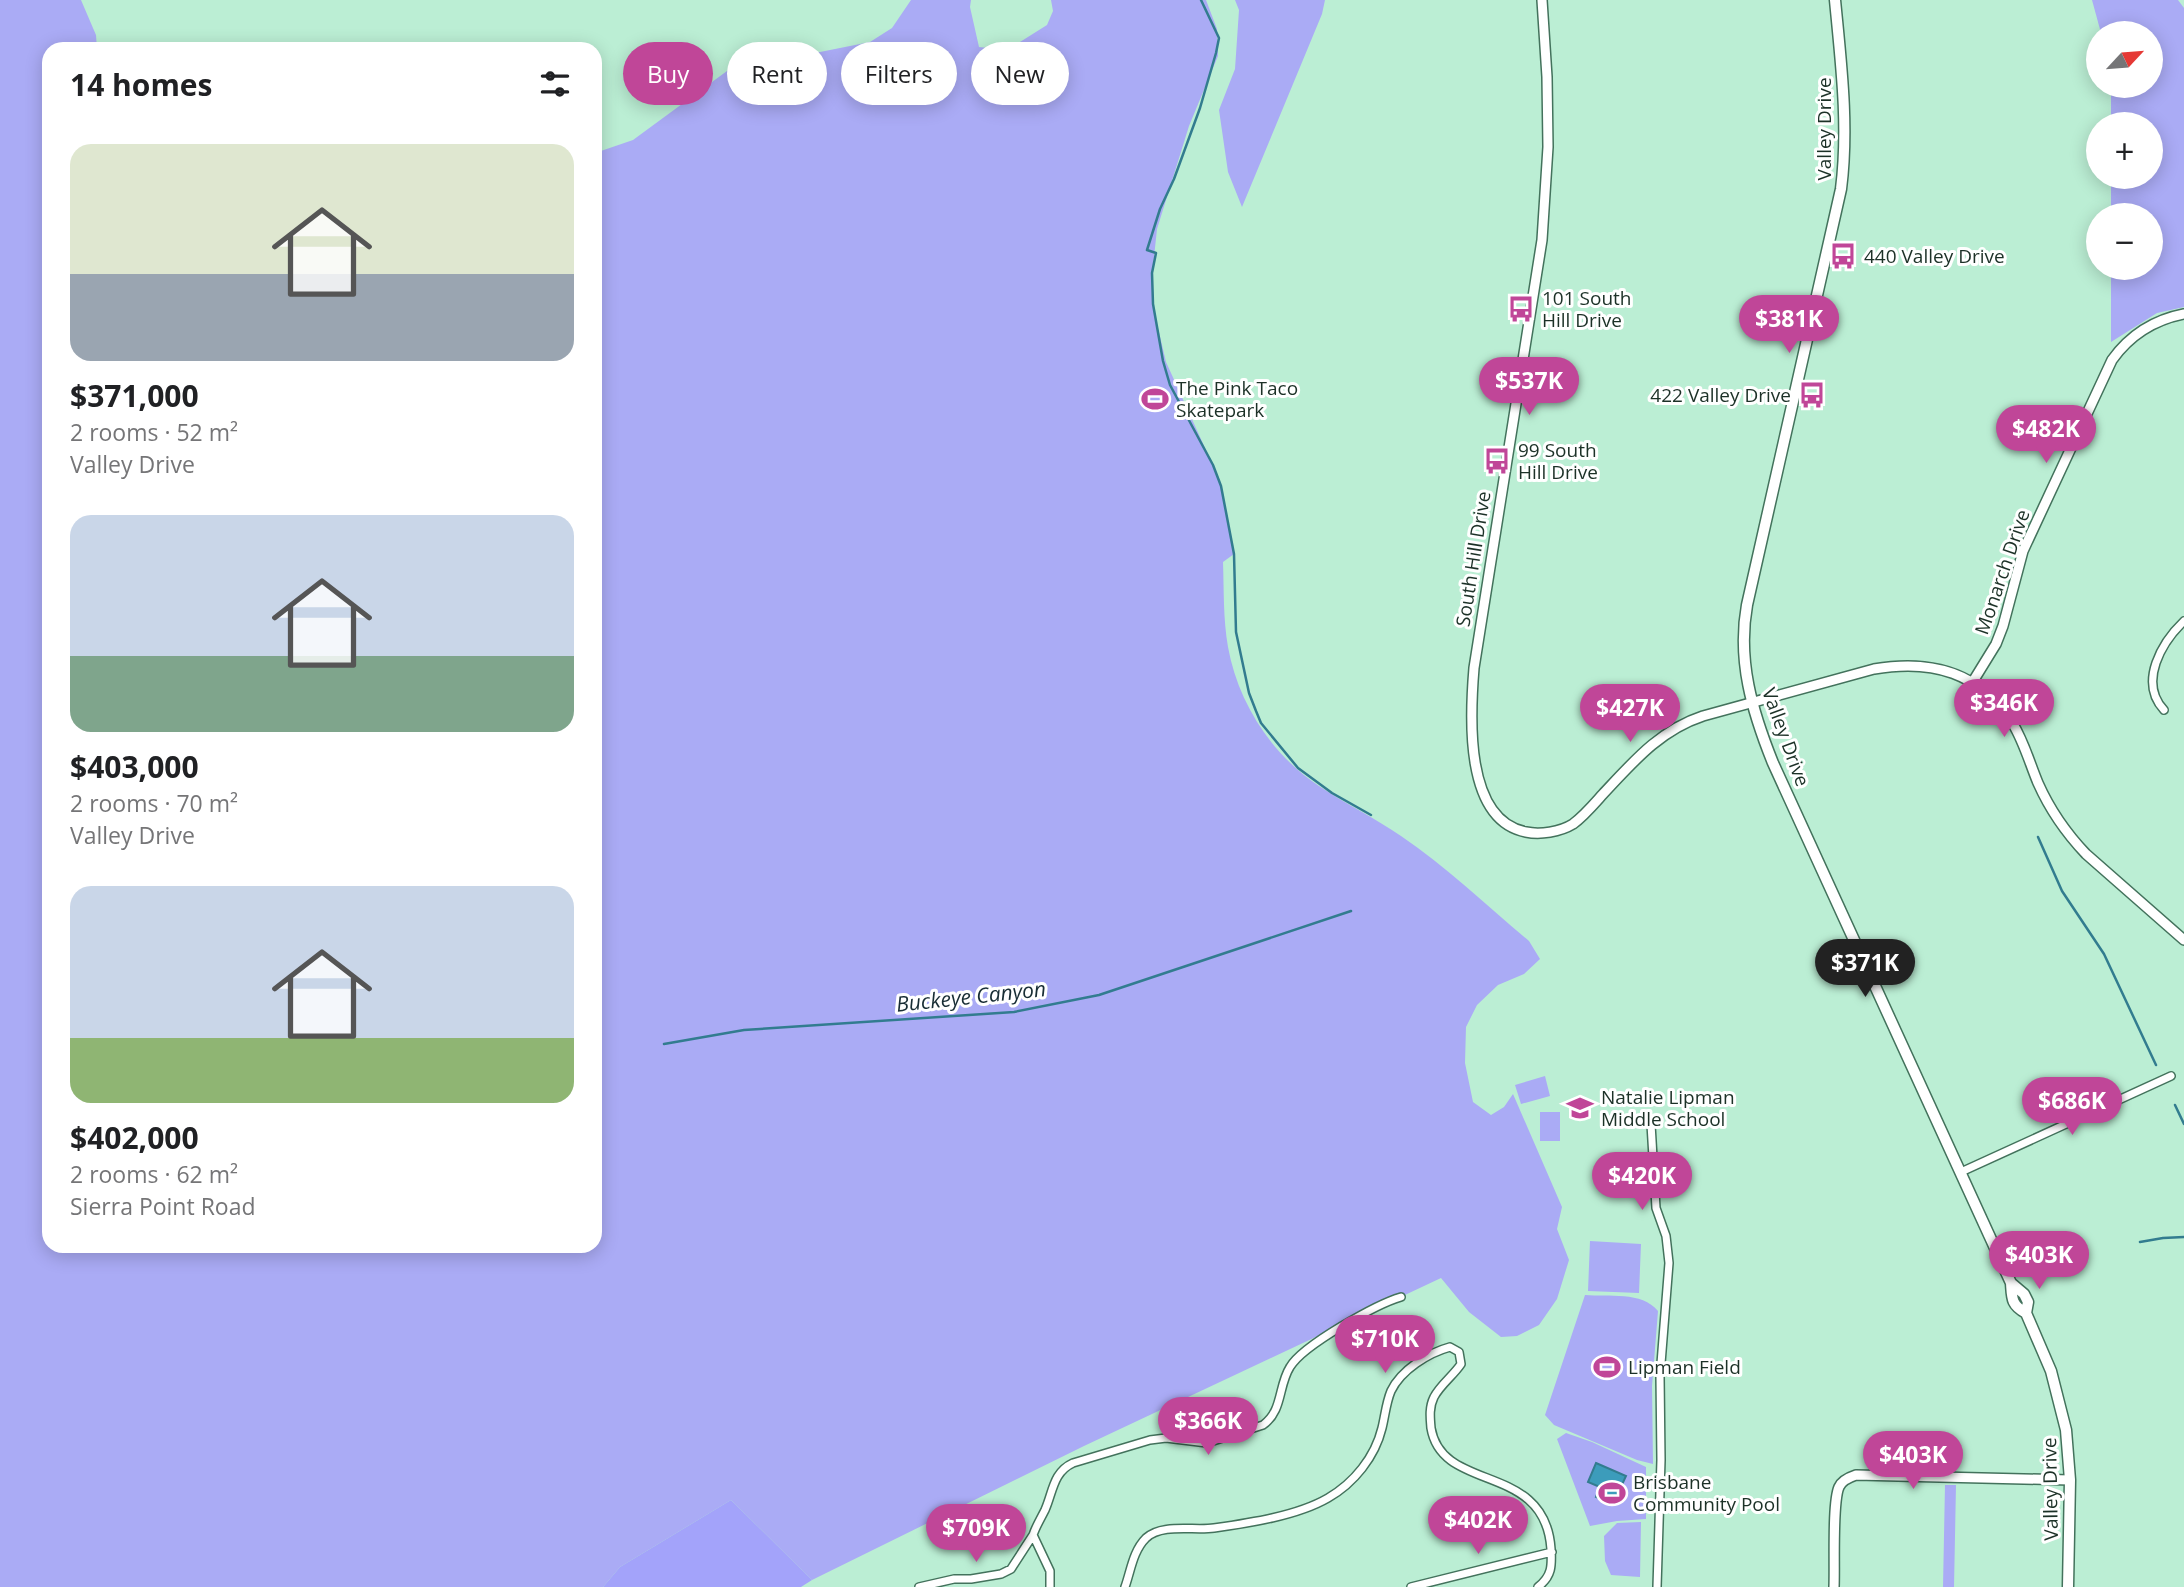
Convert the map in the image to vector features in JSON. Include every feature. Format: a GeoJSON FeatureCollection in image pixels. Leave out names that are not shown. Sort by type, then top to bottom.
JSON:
{"type":"FeatureCollection","features":[{"type":"Feature","properties":{"kind":"main road","name":"Valley Drive"},"geometry":{"type":"LineString","coordinates":[[1835,0],[1845,109],[1842,179],[1834,225],[1745,615],[1743,655],[1752,703],[1773,762],[2011,1283],[2024,1294],[2028,1302],[2026,1312],[2048,1362],[2066,1430],[2070,1480],[2068,1587]]}},
{"type":"Feature","properties":{"kind":"street","name":"South Hill Drive"},"geometry":{"type":"LineString","coordinates":[[1542,0],[1548,94],[1542,240],[1474,668],[1471,715],[1480,786],[1491,809],[1518,831],[1532,833],[1566,828],[1581,818],[1644,751],[1668,732],[1696,718],[1874,669],[1896,665],[1936,667],[1972,683],[1997,703],[2015,727],[2048,804],[2071,839],[2184,940]]}},
{"type":"Feature","properties":{"kind":"street","name":"Monarch Drive"},"geometry":{"type":"LineString","coordinates":[[1972,683],[1996,644],[2023,551],[2107,367],[2120,348],[2143,329],[2169,317],[2184,314]]}},
{"type":"Feature","properties":{"kind":"street"},"geometry":{"type":"LineString","coordinates":[[2164,710],[2155,695],[2154,671],[2162,648],[2184,621]]}},
{"type":"Feature","properties":{"kind":"street"},"geometry":{"type":"LineString","coordinates":[[1961,1172],[2171,1076]]}},
{"type":"Feature","properties":{"kind":"street"},"geometry":{"type":"LineString","coordinates":[[1651,1124],[1656,1208],[1666,1236],[1669,1263],[1660,1377],[1661,1460],[1657,1587]]}},
{"type":"Feature","properties":{"kind":"street"},"geometry":{"type":"LineString","coordinates":[[919,1587],[954,1579],[971,1580],[1001,1574],[1011,1569],[1033,1535],[1057,1478],[1068,1465],[1150,1440],[1166,1438],[1207,1443],[1263,1425],[1275,1413],[1286,1375],[1296,1359],[1363,1314],[1380,1304],[1401,1297]]}},
{"type":"Feature","properties":{"kind":"street"},"geometry":{"type":"LineString","coordinates":[[1125,1587],[1136,1552],[1144,1540],[1155,1533],[1210,1529],[1268,1517],[1310,1506],[1350,1482],[1369,1458],[1398,1380],[1416,1364],[1450,1347],[1460,1352],[1461,1364],[1438,1390],[1430,1408],[1432,1433],[1439,1449],[1452,1462],[1511,1487],[1529,1499],[1546,1523],[1552,1552],[1550,1573],[1538,1587]]}},
{"type":"Feature","properties":{"kind":"street"},"geometry":{"type":"LineString","coordinates":[[1834,1587],[1836,1502],[1839,1487],[1849,1477],[2070,1480]]}},
{"type":"Feature","properties":{"kind":"street"},"geometry":{"type":"LineString","coordinates":[[1033,1535],[1050,1571],[1050,1587]]}},
{"type":"Feature","properties":{"kind":"street"},"geometry":{"type":"LineString","coordinates":[[1411,1587],[1552,1552]]}},
{"type":"Feature","properties":{"kind":"shaded area"},"geometry":{"type":"Polygon","coordinates":[[[0,0],[81,0],[96,42],[42,42],[42,1253],[602,1253],[602,151],[633,140],[681,105],[713,105],[713,81],[727,71],[727,105],[827,105],[827,51],[841,48],[841,105],[957,105],[957,42],[870,42],[892,28],[911,0],[971,0],[970,7],[978,42],[971,42],[971,105],[1069,105],[1069,42],[1020,42],[1047,25],[1053,11],[1051,0],[1206,0],[1217,29],[1218,56],[1189,126],[1157,229],[1152,276],[1154,311],[1166,362],[1220,481],[1234,554],[1223,562],[1225,626],[1233,668],[1260,726],[1286,759],[1319,786],[1418,848],[1529,941],[1540,959],[1524,974],[1498,985],[1477,1005],[1466,1027],[1465,1063],[1473,1102],[1491,1115],[1504,1107],[1513,1094],[1562,1207],[1557,1229],[1569,1260],[1557,1299],[1539,1325],[1517,1336],[1501,1337],[1469,1312],[1441,1278],[1084,1446],[812,1580],[731,1500],[620,1567],[603,1587],[0,1587],[0,0]]]}},
{"type":"Feature","properties":{"kind":"shaded area"},"geometry":{"type":"Polygon","coordinates":[[[1235,0],[1325,0],[1322,14],[1242,207],[1228,172],[1219,110],[1235,69],[1239,10],[1235,0]]]}},
{"type":"Feature","properties":{"kind":"shaded area"},"geometry":{"type":"Polygon","coordinates":[[[2092,0],[2178,0],[2184,8],[2184,307],[2157,313],[2111,342],[2111,280],[2163,280],[2163,203],[2111,203],[2111,189],[2163,189],[2163,112],[2111,112],[2111,98],[2163,98],[2163,21],[2098,21],[2092,0]]]}},
{"type":"Feature","properties":{"kind":"shaded area"},"geometry":{"type":"Polygon","coordinates":[[[1545,1076],[1550,1096],[1521,1104],[1515,1085],[1545,1076]]]}},
{"type":"Feature","properties":{"kind":"shaded area"},"geometry":{"type":"Polygon","coordinates":[[[1540,1112],[1560,1112],[1560,1141],[1540,1141],[1540,1112]]]}},
{"type":"Feature","properties":{"kind":"shaded area"},"geometry":{"type":"Polygon","coordinates":[[[1590,1241],[1641,1244],[1639,1293],[1588,1291],[1590,1241]]]}},
{"type":"Feature","properties":{"kind":"shaded area","name":"Lipman Field"},"geometry":{"type":"Polygon","coordinates":[[[1585,1295],[1634,1298],[1643,1300],[1658,1311],[1652,1386],[1653,1464],[1637,1460],[1554,1425],[1545,1415],[1585,1295]]]}},
{"type":"Feature","properties":{"kind":"shaded area","name":"Brisbane Community Pool"},"geometry":{"type":"Polygon","coordinates":[[[1566,1433],[1646,1467],[1646,1519],[1590,1526],[1557,1439],[1566,1433]]]}},
{"type":"Feature","properties":{"kind":"shaded area"},"geometry":{"type":"Polygon","coordinates":[[[1596,1463],[1626,1476],[1613,1504],[1596,1497],[1600,1487],[1588,1482],[1596,1463]]]}},
{"type":"Feature","properties":{"kind":"shaded area"},"geometry":{"type":"Polygon","coordinates":[[[1945,1485],[1956,1485],[1954,1587],[1943,1587],[1945,1485]]]}},
{"type":"Feature","properties":{"kind":"shaded area"},"geometry":{"type":"Polygon","coordinates":[[[731,1500],[812,1580],[801,1587],[603,1587],[620,1567],[731,1500]]]}},
{"type":"Feature","properties":{"kind":"shaded area"},"geometry":{"type":"Polygon","coordinates":[[[1641,1522],[1640,1577],[1611,1575],[1605,1561],[1604,1536],[1617,1523],[1641,1522]]]}},
{"type":"Feature","properties":{"kind":"waterway"},"geometry":{"type":"LineString","coordinates":[[1201,0],[1219,38],[1216,53],[1200,108],[1160,209],[1147,250],[1156,253],[1152,273],[1153,304],[1163,361],[1170,385],[1213,465],[1221,486],[1234,554],[1236,632],[1249,693],[1261,723],[1298,768],[1332,793],[1371,815]]}},
{"type":"Feature","properties":{"kind":"waterway"},"geometry":{"type":"LineString","coordinates":[[2038,837],[2062,891],[2104,954],[2156,1065]]}},
{"type":"Feature","properties":{"kind":"waterway","name":"Buckeye Canyon"},"geometry":{"type":"LineString","coordinates":[[664,1044],[744,1030],[1014,1012],[1099,995],[1351,911]]}},
{"type":"Feature","properties":{"kind":"waterway"},"geometry":{"type":"LineString","coordinates":[[2175,1105],[2184,1124]]}},
{"type":"Feature","properties":{"kind":"waterway"},"geometry":{"type":"LineString","coordinates":[[2140,1242],[2184,1237]]}},
{"type":"Feature","properties":{"kind":"place","name":"440 Valley Drive"},"geometry":{"type":"Point","coordinates":[1843,256]}},
{"type":"Feature","properties":{"kind":"place","name":"101 South Hill Drive"},"geometry":{"type":"Point","coordinates":[1521,309]}},
{"type":"Feature","properties":{"kind":"place","name":"422 Valley Drive"},"geometry":{"type":"Point","coordinates":[1812,395]}},
{"type":"Feature","properties":{"kind":"place","name":"The Pink Taco Skatepark"},"geometry":{"type":"Point","coordinates":[1155,399]}},
{"type":"Feature","properties":{"kind":"place","name":"99 South Hill Drive"},"geometry":{"type":"Point","coordinates":[1497,461]}},
{"type":"Feature","properties":{"kind":"place","name":"Natalie Lipman Middle School"},"geometry":{"type":"Point","coordinates":[1580,1108]}},
{"type":"Feature","properties":{"kind":"place","name":"Lipman Field"},"geometry":{"type":"Point","coordinates":[1607,1367]}},
{"type":"Feature","properties":{"kind":"place","name":"Brisbane Community Pool"},"geometry":{"type":"Point","coordinates":[1612,1493]}}]}
